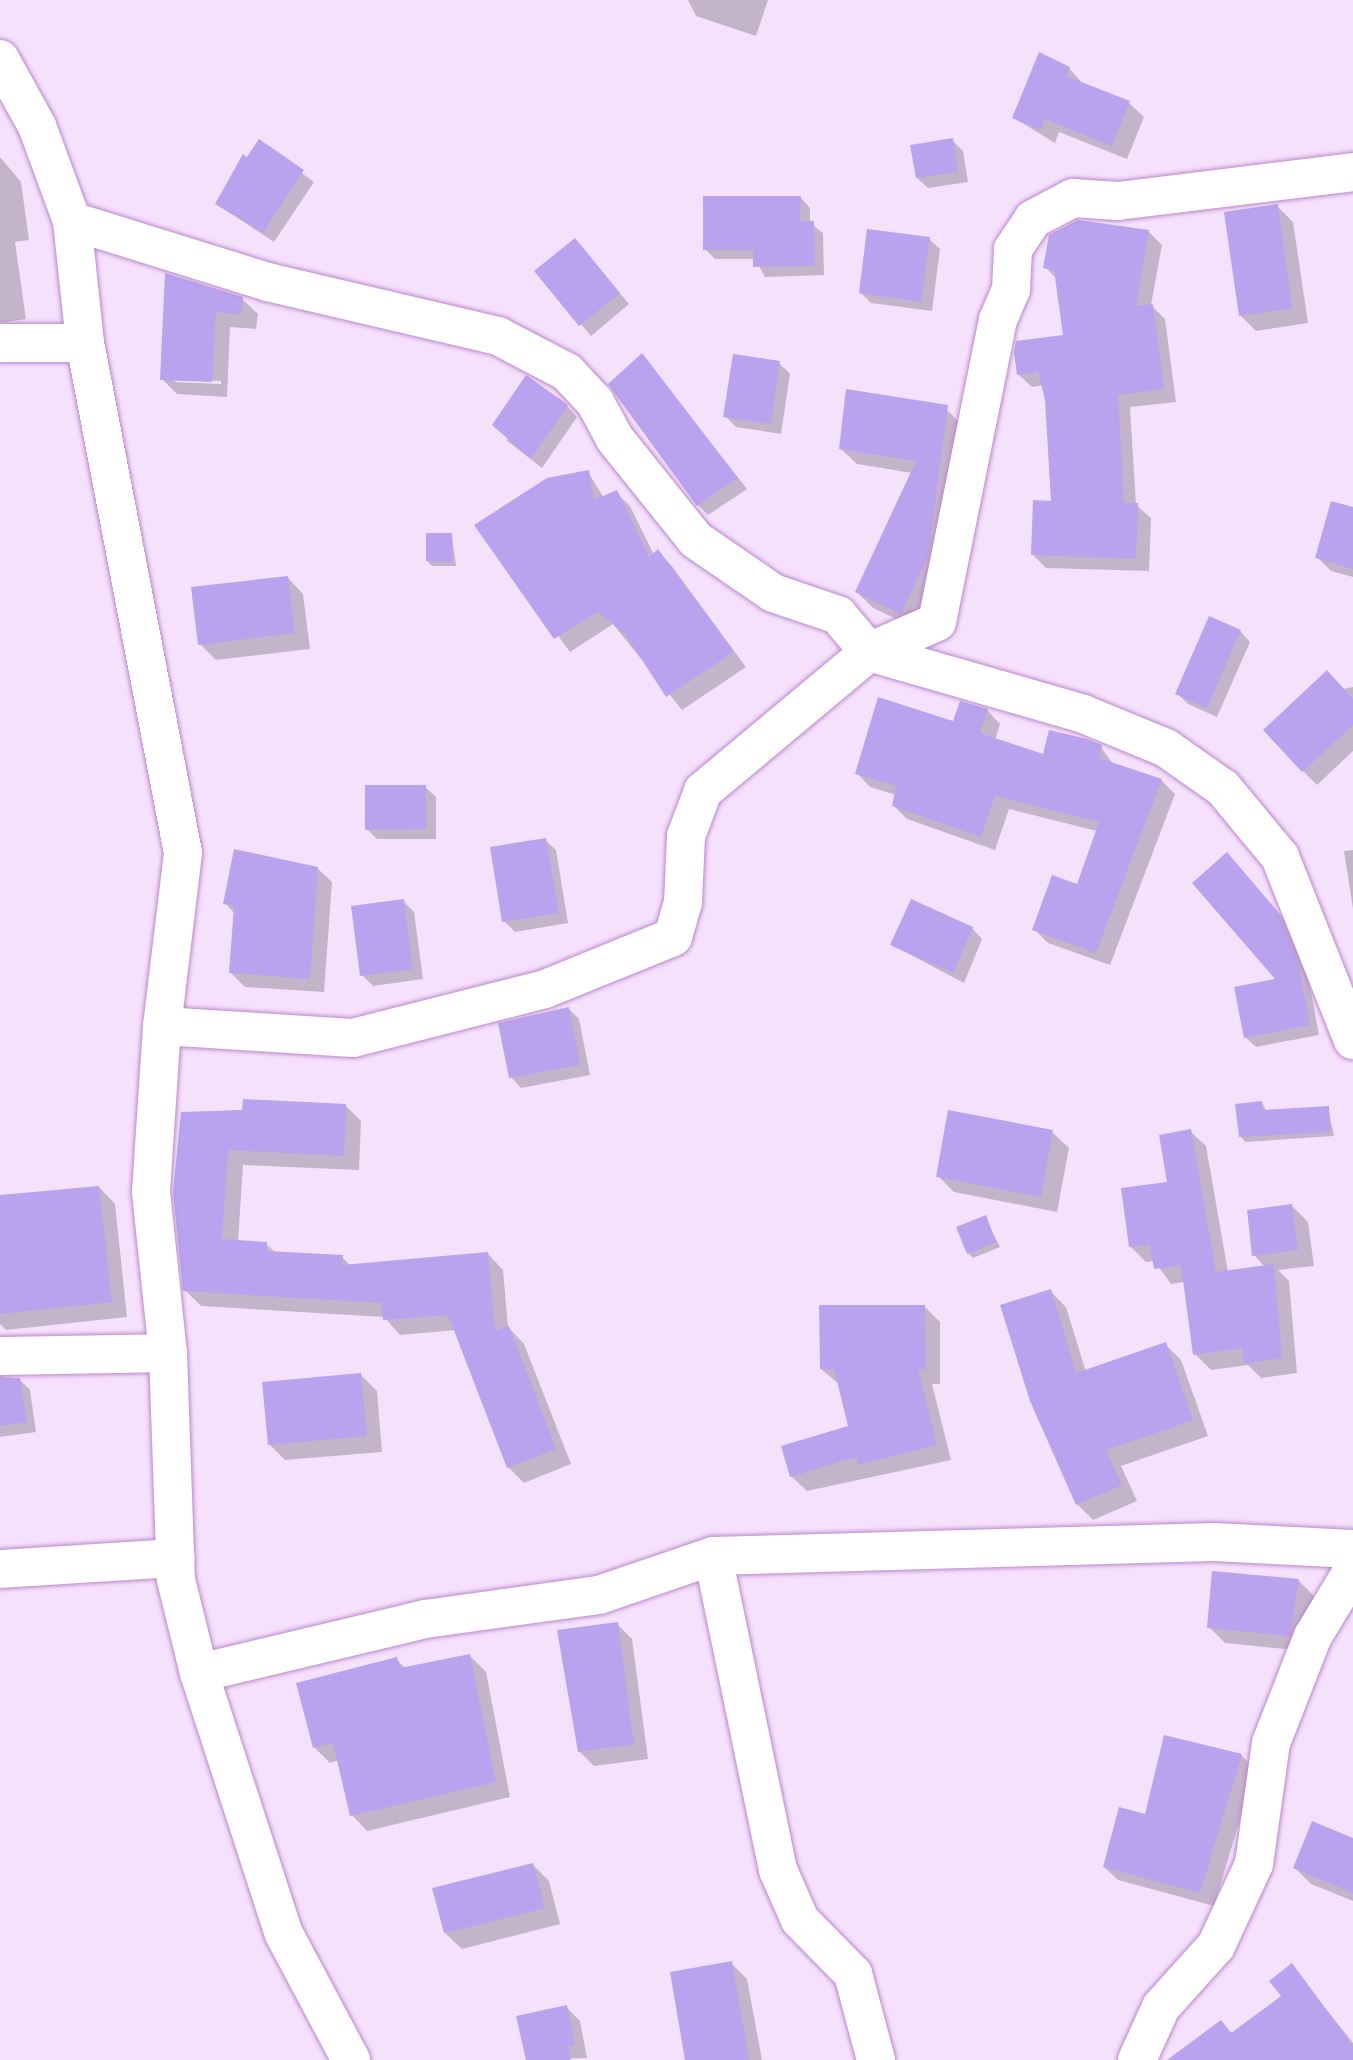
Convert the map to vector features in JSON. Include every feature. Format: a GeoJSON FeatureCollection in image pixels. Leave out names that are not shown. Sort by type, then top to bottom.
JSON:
{"type":"FeatureCollection","features":[{"type":"Feature","properties":{"kind":"street"},"geometry":{"type":"LineString","coordinates":[[0,58],[37,126],[72,220],[85,343],[183,853],[162,1026],[151,1192],[168,1353],[176,1558],[199,1673],[284,1934],[352,2060]]}},
{"type":"Feature","properties":{"kind":"street"},"geometry":{"type":"LineString","coordinates":[[162,1026],[353,1038],[545,989],[645,952],[673,937],[683,903],[686,836],[703,791],[869,652],[937,622],[998,320],[1011,290],[1013,249],[1033,219],[1073,198],[1118,201],[1353,172]]}},
{"type":"Feature","properties":{"kind":"street"},"geometry":{"type":"LineString","coordinates":[[72,220],[268,282],[498,336],[567,372],[696,540],[774,593],[838,615],[869,652],[1081,713],[1166,748],[1223,788],[1280,857],[1353,1040]]}},
{"type":"Feature","properties":{"kind":"street"},"geometry":{"type":"LineString","coordinates":[[0,342],[85,343]]}},
{"type":"Feature","properties":{"kind":"street"},"geometry":{"type":"LineString","coordinates":[[0,1356],[168,1353]]}},
{"type":"Feature","properties":{"kind":"street"},"geometry":{"type":"LineString","coordinates":[[199,1673],[425,1619],[599,1595],[713,1556],[1214,1542],[1353,1549]]}},
{"type":"Feature","properties":{"kind":"street"},"geometry":{"type":"LineString","coordinates":[[713,1556],[778,1870],[800,1920],[853,1974],[876,2060]]}},
{"type":"Feature","properties":{"kind":"street"},"geometry":{"type":"LineString","coordinates":[[0,1569],[176,1558]]}},
{"type":"Feature","properties":{"kind":"street"},"geometry":{"type":"LineString","coordinates":[[1137,2060],[1161,2007],[1216,1946],[1254,1864],[1271,1743],[1313,1636],[1353,1570]]}},
{"type":"Feature","properties":{"kind":"building"},"geometry":{"type":"Polygon","coordinates":[[[1039,52],[1070,67],[1066,76],[1130,101],[1112,146],[1045,119],[1041,130],[1012,118],[1039,52]]]}},
{"type":"Feature","properties":{"kind":"building"},"geometry":{"type":"Polygon","coordinates":[[[953,138],[958,172],[916,178],[910,145],[953,138]]]}},
{"type":"Feature","properties":{"kind":"building"},"geometry":{"type":"Polygon","coordinates":[[[259,139],[304,170],[263,233],[215,204],[243,154],[247,157],[259,139]]]}},
{"type":"Feature","properties":{"kind":"building"},"geometry":{"type":"Polygon","coordinates":[[[703,196],[801,196],[800,221],[814,221],[815,266],[753,267],[753,250],[703,250],[703,196]]]}},
{"type":"Feature","properties":{"kind":"building"},"geometry":{"type":"Polygon","coordinates":[[[1278,204],[1292,308],[1239,316],[1224,212],[1278,204]]]}},
{"type":"Feature","properties":{"kind":"building"},"geometry":{"type":"Polygon","coordinates":[[[1078,220],[1149,230],[1136,306],[1153,304],[1164,389],[1118,395],[1124,503],[1138,503],[1136,559],[1031,555],[1033,500],[1051,501],[1045,400],[1038,372],[1017,375],[1014,352],[1016,341],[1063,335],[1054,270],[1043,268],[1049,235],[1078,220]]]}},
{"type":"Feature","properties":{"kind":"building"},"geometry":{"type":"Polygon","coordinates":[[[867,229],[930,237],[921,302],[859,293],[867,229]]]}},
{"type":"Feature","properties":{"kind":"building"},"geometry":{"type":"Polygon","coordinates":[[[575,238],[620,293],[579,326],[534,271],[575,238]]]}},
{"type":"Feature","properties":{"kind":"building"},"geometry":{"type":"Polygon","coordinates":[[[165,273],[243,297],[241,315],[216,312],[212,382],[160,380],[165,273]]]}},
{"type":"Feature","properties":{"kind":"building"},"geometry":{"type":"Polygon","coordinates":[[[642,353],[738,478],[697,506],[608,384],[642,353]]]}},
{"type":"Feature","properties":{"kind":"building"},"geometry":{"type":"Polygon","coordinates":[[[733,354],[780,361],[771,424],[723,417],[733,354]]]}},
{"type":"Feature","properties":{"kind":"building"},"geometry":{"type":"Polygon","coordinates":[[[526,375],[568,405],[531,459],[492,425],[526,375]]]}},
{"type":"Feature","properties":{"kind":"building"},"geometry":{"type":"Polygon","coordinates":[[[846,389],[948,405],[928,556],[901,614],[855,592],[916,461],[839,449],[846,389]]]}},
{"type":"Feature","properties":{"kind":"building"},"geometry":{"type":"Polygon","coordinates":[[[589,470],[594,500],[617,490],[649,557],[658,549],[734,652],[666,697],[626,635],[598,612],[554,639],[474,525],[547,478],[589,470]]]}},
{"type":"Feature","properties":{"kind":"building"},"geometry":{"type":"Polygon","coordinates":[[[1331,501],[1353,507],[1353,569],[1315,558],[1331,501]]]}},
{"type":"Feature","properties":{"kind":"building"},"geometry":{"type":"Polygon","coordinates":[[[426,533],[452,533],[452,562],[426,561],[426,533]]]}},
{"type":"Feature","properties":{"kind":"building"},"geometry":{"type":"Polygon","coordinates":[[[288,576],[295,633],[198,645],[191,587],[288,576]]]}},
{"type":"Feature","properties":{"kind":"building"},"geometry":{"type":"Polygon","coordinates":[[[1209,616],[1241,630],[1207,708],[1175,694],[1209,616]]]}},
{"type":"Feature","properties":{"kind":"building"},"geometry":{"type":"Polygon","coordinates":[[[1327,670],[1353,699],[1353,725],[1302,772],[1263,730],[1327,670]]]}},
{"type":"Feature","properties":{"kind":"building"},"geometry":{"type":"Polygon","coordinates":[[[878,697],[953,721],[960,701],[988,709],[980,733],[1043,754],[1049,730],[1087,739],[1102,745],[1099,758],[1162,779],[1096,953],[1032,930],[1052,875],[1077,884],[1099,822],[995,796],[981,837],[892,806],[896,786],[855,774],[878,697]]]}},
{"type":"Feature","properties":{"kind":"building"},"geometry":{"type":"Polygon","coordinates":[[[365,785],[426,785],[426,829],[365,830],[365,785]]]}},
{"type":"Feature","properties":{"kind":"building"},"geometry":{"type":"Polygon","coordinates":[[[546,838],[559,913],[502,922],[490,847],[546,838]]]}},
{"type":"Feature","properties":{"kind":"building"},"geometry":{"type":"Polygon","coordinates":[[[234,849],[318,867],[310,979],[229,973],[234,906],[223,904],[234,849]]]}},
{"type":"Feature","properties":{"kind":"building"},"geometry":{"type":"Polygon","coordinates":[[[1227,852],[1278,912],[1297,958],[1310,1025],[1244,1038],[1234,987],[1275,979],[1192,883],[1227,852]]]}},
{"type":"Feature","properties":{"kind":"building"},"geometry":{"type":"Polygon","coordinates":[[[404,899],[413,969],[360,976],[351,906],[404,899]]]}},
{"type":"Feature","properties":{"kind":"building"},"geometry":{"type":"Polygon","coordinates":[[[911,899],[973,927],[953,973],[890,945],[911,899]]]}},
{"type":"Feature","properties":{"kind":"building"},"geometry":{"type":"Polygon","coordinates":[[[569,1007],[580,1065],[509,1078],[498,1023],[569,1007]]]}},
{"type":"Feature","properties":{"kind":"building"},"geometry":{"type":"Polygon","coordinates":[[[243,1099],[346,1104],[344,1156],[228,1150],[222,1239],[267,1242],[266,1251],[343,1255],[342,1265],[488,1252],[495,1331],[509,1326],[556,1449],[507,1468],[448,1315],[383,1320],[382,1303],[183,1291],[173,1192],[181,1112],[242,1110],[243,1099]]]}},
{"type":"Feature","properties":{"kind":"building"},"geometry":{"type":"Polygon","coordinates":[[[1262,1101],[1263,1110],[1329,1106],[1330,1132],[1239,1137],[1235,1104],[1262,1101]]]}},
{"type":"Feature","properties":{"kind":"building"},"geometry":{"type":"Polygon","coordinates":[[[948,1110],[1053,1130],[1041,1197],[936,1177],[948,1110]]]}},
{"type":"Feature","properties":{"kind":"building"},"geometry":{"type":"Polygon","coordinates":[[[1191,1129],[1216,1272],[1274,1264],[1282,1358],[1244,1364],[1242,1348],[1193,1355],[1181,1265],[1154,1269],[1150,1245],[1129,1247],[1121,1188],[1167,1182],[1159,1135],[1191,1129]]]}},
{"type":"Feature","properties":{"kind":"building"},"geometry":{"type":"Polygon","coordinates":[[[99,1186],[112,1302],[0,1314],[0,1195],[99,1186]]]}},
{"type":"Feature","properties":{"kind":"building"},"geometry":{"type":"Polygon","coordinates":[[[1292,1204],[1298,1250],[1252,1256],[1247,1210],[1292,1204]]]}},
{"type":"Feature","properties":{"kind":"building"},"geometry":{"type":"Polygon","coordinates":[[[986,1215],[996,1242],[967,1254],[956,1227],[986,1215]]]}},
{"type":"Feature","properties":{"kind":"building"},"geometry":{"type":"Polygon","coordinates":[[[1051,1289],[1076,1373],[1166,1342],[1193,1420],[1106,1450],[1122,1485],[1076,1505],[1030,1401],[1000,1305],[1051,1289]]]}},
{"type":"Feature","properties":{"kind":"building"},"geometry":{"type":"Polygon","coordinates":[[[819,1305],[925,1305],[926,1369],[918,1369],[937,1445],[858,1465],[856,1457],[790,1477],[781,1446],[848,1426],[834,1369],[820,1369],[819,1305]]]}},
{"type":"Feature","properties":{"kind":"building"},"geometry":{"type":"Polygon","coordinates":[[[361,1373],[367,1436],[268,1445],[262,1382],[361,1373]]]}},
{"type":"Feature","properties":{"kind":"building"},"geometry":{"type":"Polygon","coordinates":[[[0,1378],[20,1378],[27,1422],[0,1426],[0,1378]]]}},
{"type":"Feature","properties":{"kind":"building"},"geometry":{"type":"Polygon","coordinates":[[[1212,1571],[1299,1579],[1290,1636],[1207,1628],[1212,1571]]]}},
{"type":"Feature","properties":{"kind":"building"},"geometry":{"type":"Polygon","coordinates":[[[618,1622],[634,1744],[578,1752],[557,1630],[618,1622]]]}},
{"type":"Feature","properties":{"kind":"building"},"geometry":{"type":"Polygon","coordinates":[[[470,1654],[496,1782],[350,1816],[333,1743],[313,1748],[296,1683],[397,1657],[400,1668],[470,1654]]]}},
{"type":"Feature","properties":{"kind":"building"},"geometry":{"type":"Polygon","coordinates":[[[1164,1735],[1242,1754],[1200,1893],[1103,1867],[1119,1807],[1145,1814],[1164,1735]]]}},
{"type":"Feature","properties":{"kind":"building"},"geometry":{"type":"Polygon","coordinates":[[[1312,1821],[1353,1838],[1353,1893],[1293,1868],[1312,1821]]]}},
{"type":"Feature","properties":{"kind":"building"},"geometry":{"type":"Polygon","coordinates":[[[533,1863],[545,1908],[444,1933],[432,1888],[533,1863]]]}},
{"type":"Feature","properties":{"kind":"building"},"geometry":{"type":"Polygon","coordinates":[[[732,1961],[749,2060],[685,2060],[670,1972],[732,1961]]]}},
{"type":"Feature","properties":{"kind":"building"},"geometry":{"type":"Polygon","coordinates":[[[1292,1963],[1353,2046],[1353,2060],[1167,2060],[1221,2020],[1231,2033],[1281,1996],[1269,1981],[1292,1963]]]}},
{"type":"Feature","properties":{"kind":"building"},"geometry":{"type":"Polygon","coordinates":[[[567,2005],[575,2045],[568,2046],[571,2060],[526,2060],[516,2016],[567,2005]]]}}]}
